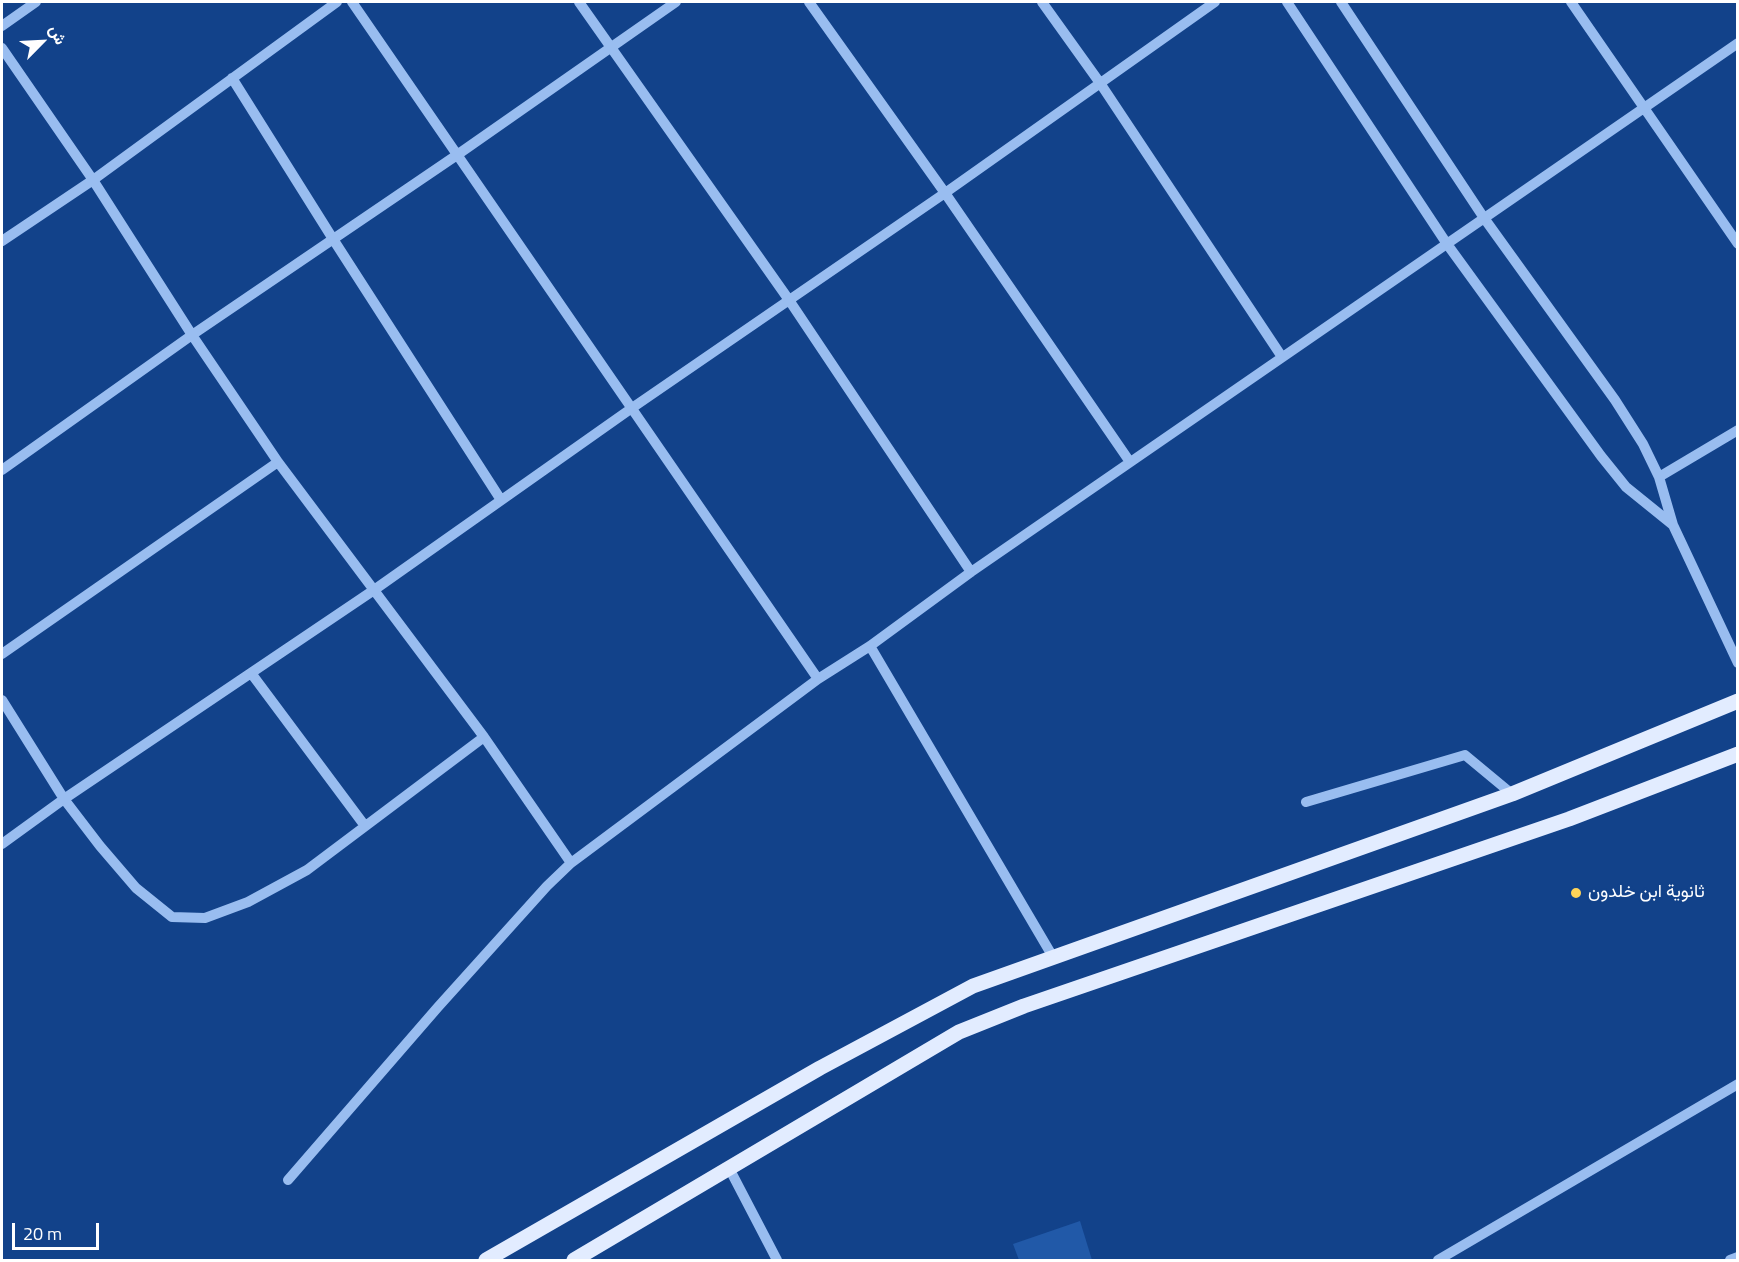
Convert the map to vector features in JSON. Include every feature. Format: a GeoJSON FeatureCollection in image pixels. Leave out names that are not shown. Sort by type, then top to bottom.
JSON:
{"type":"FeatureCollection","features":[{"type":"Feature","properties":{"kind":"main road"},"geometry":{"type":"LineString","coordinates":[[486,1260],[830,1063],[973,986],[1512,794],[1737,700]]}},
{"type":"Feature","properties":{"kind":"main road"},"geometry":{"type":"LineString","coordinates":[[574,1260],[959,1032],[1035,1003],[1569,819],[1737,754]]}},
{"type":"Feature","properties":{"kind":"street"},"geometry":{"type":"LineString","coordinates":[[2,26],[36,2]]}},
{"type":"Feature","properties":{"kind":"street"},"geometry":{"type":"LineString","coordinates":[[2,241],[93,180],[337,2]]}},
{"type":"Feature","properties":{"kind":"street"},"geometry":{"type":"LineString","coordinates":[[351,2],[818,679]]}},
{"type":"Feature","properties":{"kind":"street"},"geometry":{"type":"LineString","coordinates":[[579,2],[789,300],[971,572]]}},
{"type":"Feature","properties":{"kind":"street"},"geometry":{"type":"LineString","coordinates":[[2,470],[192,334],[458,155],[676,2]]}},
{"type":"Feature","properties":{"kind":"street"},"geometry":{"type":"LineString","coordinates":[[809,2],[945,193],[1130,462]]}},
{"type":"Feature","properties":{"kind":"street"},"geometry":{"type":"LineString","coordinates":[[1042,2],[1100,83],[1282,357]]}},
{"type":"Feature","properties":{"kind":"street"},"geometry":{"type":"LineString","coordinates":[[2,844],[64,799],[374,590],[632,408],[945,193],[1215,2]]}},
{"type":"Feature","properties":{"kind":"street"},"geometry":{"type":"LineString","coordinates":[[1287,2],[1447,244],[1612,470],[1626,487],[1673,525]]}},
{"type":"Feature","properties":{"kind":"street"},"geometry":{"type":"LineString","coordinates":[[1341,2],[1484,218],[1614,400],[1642,444],[1659,477],[1673,525],[1737,663]]}},
{"type":"Feature","properties":{"kind":"street"},"geometry":{"type":"LineString","coordinates":[[1571,2],[1737,244]]}},
{"type":"Feature","properties":{"kind":"street"},"geometry":{"type":"LineString","coordinates":[[288,1180],[438,1007],[571,862],[818,679],[870,646],[971,572],[1737,43]]}},
{"type":"Feature","properties":{"kind":"street"},"geometry":{"type":"LineString","coordinates":[[2,48],[93,180],[278,462],[484,737],[571,862]]}},
{"type":"Feature","properties":{"kind":"street"},"geometry":{"type":"LineString","coordinates":[[232,78],[501,500]]}},
{"type":"Feature","properties":{"kind":"street"},"geometry":{"type":"LineString","coordinates":[[1659,477],[1737,430]]}},
{"type":"Feature","properties":{"kind":"street"},"geometry":{"type":"LineString","coordinates":[[2,654],[278,462]]}},
{"type":"Feature","properties":{"kind":"street"},"geometry":{"type":"LineString","coordinates":[[870,646],[1053,957]]}},
{"type":"Feature","properties":{"kind":"street"},"geometry":{"type":"LineString","coordinates":[[251,673],[365,826]]}},
{"type":"Feature","properties":{"kind":"street"},"geometry":{"type":"LineString","coordinates":[[2,700],[64,799],[136,888],[172,917],[205,918],[248,903],[307,870],[484,737]]}},
{"type":"Feature","properties":{"kind":"street"},"geometry":{"type":"LineString","coordinates":[[1306,802],[1465,755],[1512,794]]}},
{"type":"Feature","properties":{"kind":"street"},"geometry":{"type":"LineString","coordinates":[[1438,1260],[1737,1084]]}},
{"type":"Feature","properties":{"kind":"street"},"geometry":{"type":"LineString","coordinates":[[729,1168],[777,1260]]}},
{"type":"Feature","properties":{"kind":"street"},"geometry":{"type":"LineString","coordinates":[[1730,1260],[1737,1257]]}},
{"type":"Feature","properties":{"kind":"shaded area"},"geometry":{"type":"Polygon","coordinates":[[[1080,1221],[1092,1260],[1019,1260],[1013,1244],[1080,1221]]]}},
{"type":"Feature","properties":{"kind":"place","name":"ثانوية ابن خلدون"},"geometry":{"type":"Point","coordinates":[1576,893]}}]}
